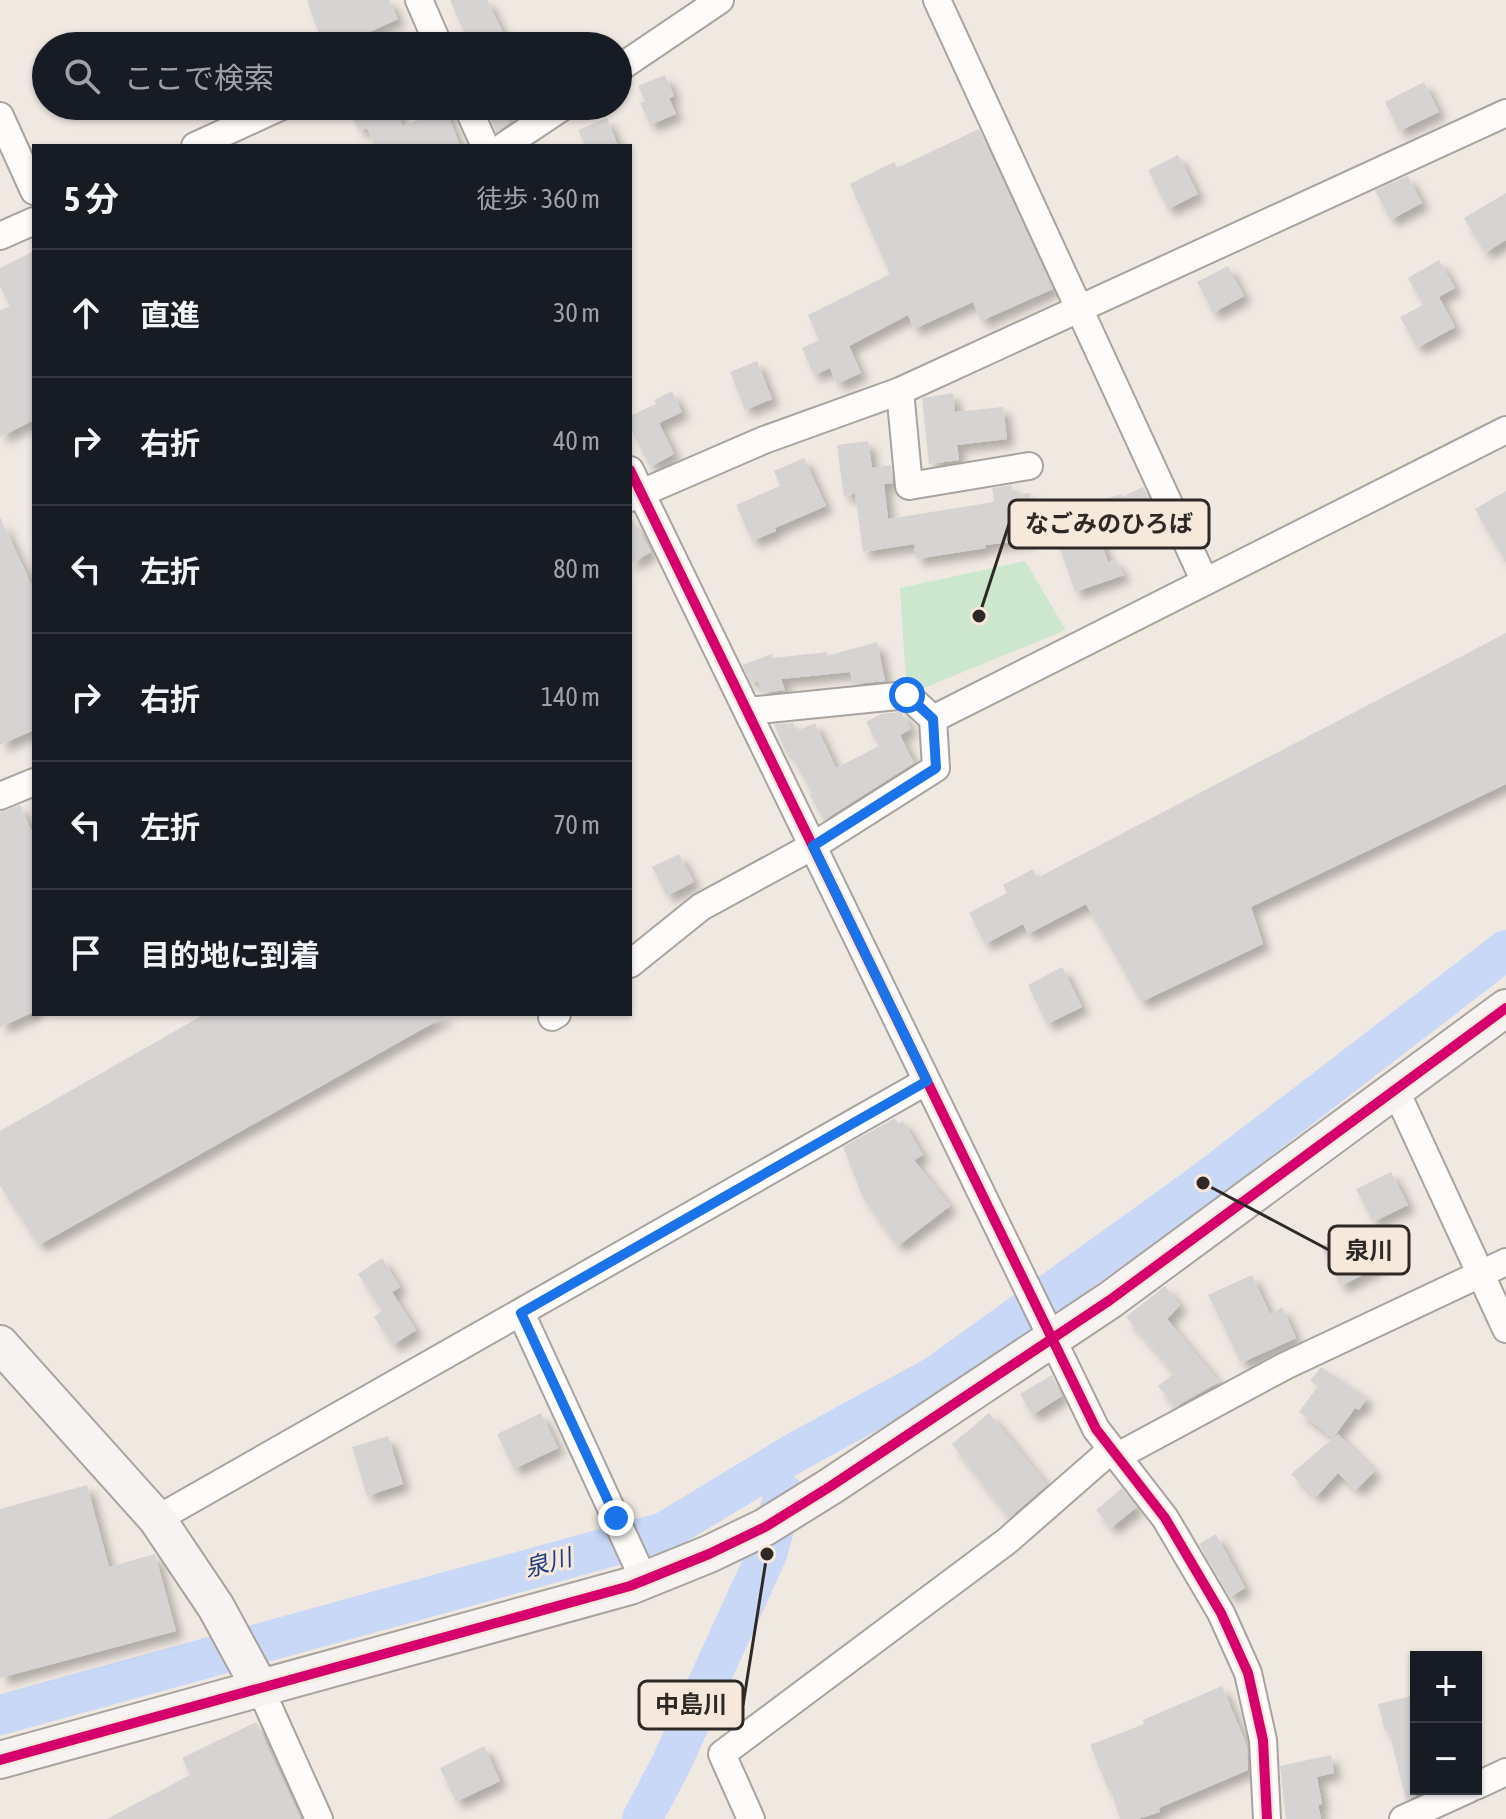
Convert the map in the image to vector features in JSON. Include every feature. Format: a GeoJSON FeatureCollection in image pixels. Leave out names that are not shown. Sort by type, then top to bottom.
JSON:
{"type":"FeatureCollection","features":[{"type":"Feature","properties":{"kind":"street"},"geometry":{"type":"LineString","coordinates":[[419,0],[426,32]]}},
{"type":"Feature","properties":{"kind":"street"},"geometry":{"type":"LineString","coordinates":[[632,60],[720,0]]}},
{"type":"Feature","properties":{"kind":"street"},"geometry":{"type":"LineString","coordinates":[[937,0],[1205,582]]}},
{"type":"Feature","properties":{"kind":"street"},"geometry":{"type":"LineString","coordinates":[[1267,1819],[1263,1740],[1248,1673],[1221,1613],[1165,1518],[1096,1429],[748,711],[633,487],[900,391],[1506,113]]}},
{"type":"Feature","properties":{"kind":"street"},"geometry":{"type":"LineString","coordinates":[[0,116],[32,187]]}},
{"type":"Feature","properties":{"kind":"street"},"geometry":{"type":"LineString","coordinates":[[199,144],[252,120]]}},
{"type":"Feature","properties":{"kind":"street"},"geometry":{"type":"LineString","coordinates":[[473,120],[484,144]]}},
{"type":"Feature","properties":{"kind":"street"},"geometry":{"type":"LineString","coordinates":[[507,144],[543,120]]}},
{"type":"Feature","properties":{"kind":"street"},"geometry":{"type":"LineString","coordinates":[[0,236],[32,222]]}},
{"type":"Feature","properties":{"kind":"street"},"geometry":{"type":"LineString","coordinates":[[900,391],[909,486],[1029,466]]}},
{"type":"Feature","properties":{"kind":"street"},"geometry":{"type":"LineString","coordinates":[[933,719],[1506,430]]}},
{"type":"Feature","properties":{"kind":"street"},"geometry":{"type":"LineString","coordinates":[[632,962],[701,907],[813,846],[936,768],[933,719],[907,695],[748,711]]}},
{"type":"Feature","properties":{"kind":"street"},"geometry":{"type":"LineString","coordinates":[[0,796],[32,783]]}},
{"type":"Feature","properties":{"kind":"street"},"geometry":{"type":"LineString","coordinates":[[0,1760],[644,1579],[765,1527],[1123,1291],[1506,1008]]}},
{"type":"Feature","properties":{"kind":"street"},"geometry":{"type":"LineString","coordinates":[[157,1519],[927,1081]]}},
{"type":"Feature","properties":{"kind":"street"},"geometry":{"type":"LineString","coordinates":[[1395,1089],[1506,1329]]}},
{"type":"Feature","properties":{"kind":"street"},"geometry":{"type":"LineString","coordinates":[[751,1819],[722,1754],[1007,1541],[1113,1453],[1285,1366],[1506,1262]]}},
{"type":"Feature","properties":{"kind":"street"},"geometry":{"type":"LineString","coordinates":[[521,1313],[644,1579]]}},
{"type":"Feature","properties":{"kind":"street"},"geometry":{"type":"LineString","coordinates":[[0,1344],[157,1519],[216,1607],[260,1687],[319,1819]]}},
{"type":"Feature","properties":{"kind":"street"},"geometry":{"type":"LineString","coordinates":[[1482,1783],[1506,1772]]}},
{"type":"Feature","properties":{"kind":"street"},"geometry":{"type":"LineString","coordinates":[[1403,1819],[1456,1795]]}},
{"type":"Feature","properties":{"kind":"green space"},"geometry":{"type":"Polygon","coordinates":[[[1025,561],[1066,630],[907,695],[900,588],[1025,561]]]}},
{"type":"Feature","properties":{"kind":"building"},"geometry":{"type":"Polygon","coordinates":[[[307,0],[389,0],[398,19],[370,32],[318,32],[307,0]]]}},
{"type":"Feature","properties":{"kind":"building"},"geometry":{"type":"Polygon","coordinates":[[[450,0],[487,0],[503,32],[464,32],[450,0]]]}},
{"type":"Feature","properties":{"kind":"building"},"geometry":{"type":"Polygon","coordinates":[[[665,75],[674,96],[669,98],[676,114],[650,125],[640,103],[645,101],[638,86],[665,75]]]}},
{"type":"Feature","properties":{"kind":"building"},"geometry":{"type":"Polygon","coordinates":[[[1424,82],[1439,112],[1399,131],[1385,102],[1424,82]]]}},
{"type":"Feature","properties":{"kind":"building"},"geometry":{"type":"Polygon","coordinates":[[[354,120],[400,120],[403,126],[417,120],[450,120],[459,144],[374,144],[367,128],[359,131],[354,120]]]}},
{"type":"Feature","properties":{"kind":"building"},"geometry":{"type":"Polygon","coordinates":[[[491,120],[509,120],[510,123],[496,132],[491,120]]]}},
{"type":"Feature","properties":{"kind":"building"},"geometry":{"type":"Polygon","coordinates":[[[608,120],[617,144],[584,144],[578,130],[608,120]]]}},
{"type":"Feature","properties":{"kind":"building"},"geometry":{"type":"Polygon","coordinates":[[[979,129],[1053,289],[981,321],[973,302],[914,329],[908,315],[849,346],[861,373],[837,384],[830,368],[814,375],[802,348],[819,340],[808,315],[890,274],[850,184],[894,162],[897,168],[979,129]]]}},
{"type":"Feature","properties":{"kind":"building"},"geometry":{"type":"Polygon","coordinates":[[[1178,155],[1198,194],[1168,209],[1148,170],[1178,155]]]}},
{"type":"Feature","properties":{"kind":"building"},"geometry":{"type":"Polygon","coordinates":[[[1408,176],[1422,203],[1390,220],[1375,190],[1408,176]]]}},
{"type":"Feature","properties":{"kind":"building"},"geometry":{"type":"Polygon","coordinates":[[[1506,193],[1506,240],[1485,253],[1464,218],[1506,193]]]}},
{"type":"Feature","properties":{"kind":"building"},"geometry":{"type":"Polygon","coordinates":[[[32,252],[32,421],[0,437],[0,310],[10,306],[0,286],[0,268],[32,252]]]}},
{"type":"Feature","properties":{"kind":"building"},"geometry":{"type":"Polygon","coordinates":[[[1439,260],[1455,288],[1439,297],[1455,327],[1417,348],[1400,317],[1423,305],[1408,278],[1439,260]]]}},
{"type":"Feature","properties":{"kind":"building"},"geometry":{"type":"Polygon","coordinates":[[[1228,266],[1244,296],[1213,313],[1197,282],[1228,266]]]}},
{"type":"Feature","properties":{"kind":"building"},"geometry":{"type":"Polygon","coordinates":[[[757,361],[772,399],[745,410],[730,372],[757,361]]]}},
{"type":"Feature","properties":{"kind":"building"},"geometry":{"type":"Polygon","coordinates":[[[672,391],[682,412],[659,423],[674,454],[650,467],[632,431],[632,415],[656,404],[654,400],[672,391]]]}},
{"type":"Feature","properties":{"kind":"building"},"geometry":{"type":"Polygon","coordinates":[[[953,393],[955,412],[1003,407],[1007,439],[957,445],[959,460],[929,464],[922,398],[953,393]]]}},
{"type":"Feature","properties":{"kind":"building"},"geometry":{"type":"Polygon","coordinates":[[[868,441],[872,468],[891,465],[893,483],[884,484],[888,519],[994,502],[992,488],[1012,485],[1013,495],[1030,493],[1032,510],[1026,514],[1029,540],[916,559],[914,544],[863,552],[855,493],[844,497],[837,445],[868,441]]]}},
{"type":"Feature","properties":{"kind":"building"},"geometry":{"type":"Polygon","coordinates":[[[804,458],[826,506],[752,541],[736,505],[780,486],[774,471],[804,458]]]}},
{"type":"Feature","properties":{"kind":"building"},"geometry":{"type":"Polygon","coordinates":[[[1143,487],[1155,511],[1101,528],[1093,503],[1121,494],[1122,497],[1143,487]]]}},
{"type":"Feature","properties":{"kind":"building"},"geometry":{"type":"Polygon","coordinates":[[[1506,491],[1506,563],[1475,509],[1506,491]]]}},
{"type":"Feature","properties":{"kind":"building"},"geometry":{"type":"Polygon","coordinates":[[[0,517],[32,586],[32,731],[0,745],[0,517]]]}},
{"type":"Feature","properties":{"kind":"building"},"geometry":{"type":"Polygon","coordinates":[[[632,519],[651,552],[632,563],[632,519]]]}},
{"type":"Feature","properties":{"kind":"building"},"geometry":{"type":"Polygon","coordinates":[[[1092,527],[1108,562],[1114,560],[1124,575],[1075,592],[1057,540],[1092,527]]]}},
{"type":"Feature","properties":{"kind":"building"},"geometry":{"type":"Polygon","coordinates":[[[1506,633],[1506,784],[1251,907],[1263,944],[1141,1002],[1086,904],[1028,934],[1023,924],[985,944],[969,913],[1007,893],[1003,885],[1033,869],[1037,878],[1506,633]]]}},
{"type":"Feature","properties":{"kind":"building"},"geometry":{"type":"Polygon","coordinates":[[[877,642],[885,681],[853,684],[850,672],[781,679],[785,690],[763,693],[758,681],[751,683],[742,665],[772,654],[773,658],[827,652],[827,656],[877,642]]]}},
{"type":"Feature","properties":{"kind":"building"},"geometry":{"type":"Polygon","coordinates":[[[901,712],[911,729],[900,735],[914,763],[824,820],[774,724],[793,723],[797,731],[815,723],[836,768],[879,746],[866,722],[881,714],[901,712]]]}},
{"type":"Feature","properties":{"kind":"building"},"geometry":{"type":"Polygon","coordinates":[[[20,805],[32,832],[32,1013],[0,1027],[0,812],[20,805]]]}},
{"type":"Feature","properties":{"kind":"building"},"geometry":{"type":"Polygon","coordinates":[[[679,854],[694,882],[667,896],[652,867],[679,854]]]}},
{"type":"Feature","properties":{"kind":"building"},"geometry":{"type":"Polygon","coordinates":[[[1062,967],[1082,1007],[1047,1024],[1028,985],[1062,967]]]}},
{"type":"Feature","properties":{"kind":"building"},"geometry":{"type":"Polygon","coordinates":[[[201,1016],[445,1016],[39,1245],[0,1186],[0,1131],[201,1016]]]}},
{"type":"Feature","properties":{"kind":"building"},"geometry":{"type":"Polygon","coordinates":[[[895,1118],[899,1124],[903,1121],[923,1155],[914,1160],[950,1206],[898,1246],[863,1198],[843,1147],[895,1118]]]}},
{"type":"Feature","properties":{"kind":"building"},"geometry":{"type":"Polygon","coordinates":[[[1391,1172],[1408,1205],[1373,1222],[1356,1189],[1391,1172]]]}},
{"type":"Feature","properties":{"kind":"building"},"geometry":{"type":"Polygon","coordinates":[[[1359,1227],[1380,1266],[1341,1286],[1321,1247],[1359,1227]]]}},
{"type":"Feature","properties":{"kind":"building"},"geometry":{"type":"Polygon","coordinates":[[[382,1258],[400,1287],[392,1292],[416,1330],[393,1345],[374,1317],[382,1311],[358,1274],[382,1258]]]}},
{"type":"Feature","properties":{"kind":"building"},"geometry":{"type":"Polygon","coordinates":[[[1252,1275],[1270,1314],[1282,1307],[1296,1338],[1241,1363],[1208,1295],[1252,1275]]]}},
{"type":"Feature","properties":{"kind":"building"},"geometry":{"type":"Polygon","coordinates":[[[1165,1286],[1180,1305],[1167,1319],[1219,1382],[1175,1407],[1158,1386],[1174,1373],[1126,1317],[1165,1286]]]}},
{"type":"Feature","properties":{"kind":"building"},"geometry":{"type":"Polygon","coordinates":[[[1321,1367],[1367,1398],[1359,1410],[1355,1408],[1333,1438],[1299,1412],[1318,1386],[1310,1381],[1321,1367]]]}},
{"type":"Feature","properties":{"kind":"building"},"geometry":{"type":"Polygon","coordinates":[[[1052,1375],[1062,1396],[1032,1415],[1020,1394],[1052,1375]]]}},
{"type":"Feature","properties":{"kind":"building"},"geometry":{"type":"Polygon","coordinates":[[[541,1413],[558,1448],[514,1469],[497,1434],[541,1413]]]}},
{"type":"Feature","properties":{"kind":"building"},"geometry":{"type":"Polygon","coordinates":[[[989,1413],[1047,1485],[1009,1518],[952,1444],[989,1413]]]}},
{"type":"Feature","properties":{"kind":"building"},"geometry":{"type":"Polygon","coordinates":[[[1338,1434],[1375,1471],[1356,1490],[1338,1473],[1316,1497],[1291,1474],[1338,1434]]]}},
{"type":"Feature","properties":{"kind":"building"},"geometry":{"type":"Polygon","coordinates":[[[388,1436],[403,1484],[367,1496],[352,1447],[388,1436]]]}},
{"type":"Feature","properties":{"kind":"building"},"geometry":{"type":"Polygon","coordinates":[[[87,1485],[109,1567],[155,1554],[176,1631],[0,1678],[0,1509],[87,1485]]]}},
{"type":"Feature","properties":{"kind":"building"},"geometry":{"type":"Polygon","coordinates":[[[1122,1488],[1137,1507],[1111,1528],[1096,1510],[1122,1488]]]}},
{"type":"Feature","properties":{"kind":"building"},"geometry":{"type":"Polygon","coordinates":[[[1216,1534],[1245,1588],[1230,1597],[1199,1544],[1216,1534]]]}},
{"type":"Feature","properties":{"kind":"building"},"geometry":{"type":"Polygon","coordinates":[[[1222,1686],[1247,1746],[1248,1770],[1159,1808],[1160,1812],[1138,1819],[1120,1819],[1111,1790],[1090,1745],[1144,1724],[1143,1720],[1222,1686]]]}},
{"type":"Feature","properties":{"kind":"building"},"geometry":{"type":"Polygon","coordinates":[[[1410,1696],[1410,1795],[1416,1796],[1406,1800],[1389,1731],[1385,1731],[1378,1704],[1410,1696]]]}},
{"type":"Feature","properties":{"kind":"building"},"geometry":{"type":"Polygon","coordinates":[[[256,1722],[301,1819],[107,1819],[190,1775],[182,1758],[256,1722]]]}},
{"type":"Feature","properties":{"kind":"building"},"geometry":{"type":"Polygon","coordinates":[[[484,1746],[500,1781],[456,1802],[440,1768],[484,1746]]]}},
{"type":"Feature","properties":{"kind":"building"},"geometry":{"type":"Polygon","coordinates":[[[1331,1755],[1334,1773],[1317,1777],[1322,1804],[1318,1805],[1321,1819],[1286,1819],[1280,1766],[1331,1755]]]}},
{"type":"Feature","properties":{"kind":"waterway","name":"泉川"},"geometry":{"type":"LineString","coordinates":[[0,1715],[664,1532],[796,1452],[937,1375],[1203,1183],[1506,950]]}},
{"type":"Feature","properties":{"kind":"waterway"},"geometry":{"type":"LineString","coordinates":[[642,1819],[671,1764],[767,1554],[784,1494]]}},
{"type":"Feature","properties":{"kind":"cycle path"},"geometry":{"type":"LineString","coordinates":[[632,474],[1096,1429],[1165,1518],[1221,1613],[1248,1673],[1263,1740],[1267,1819]]}},
{"type":"Feature","properties":{"kind":"cycle path"},"geometry":{"type":"LineString","coordinates":[[0,1760],[630,1586],[765,1527],[1110,1300],[1506,1008]]}},
{"type":"Feature","properties":{"kind":"place","name":"なごみのひろば"},"geometry":{"type":"Point","coordinates":[979,616]}},
{"type":"Feature","properties":{"kind":"place","name":"泉川"},"geometry":{"type":"Point","coordinates":[1203,1183]}},
{"type":"Feature","properties":{"kind":"place","name":"中島川"},"geometry":{"type":"Point","coordinates":[767,1554]}},
{"type":"Feature","properties":{"kind":"route"},"geometry":{"type":"LineString","coordinates":[[616,1518],[521,1313],[927,1081],[813,846],[936,768],[933,719],[907,695]]}}]}
